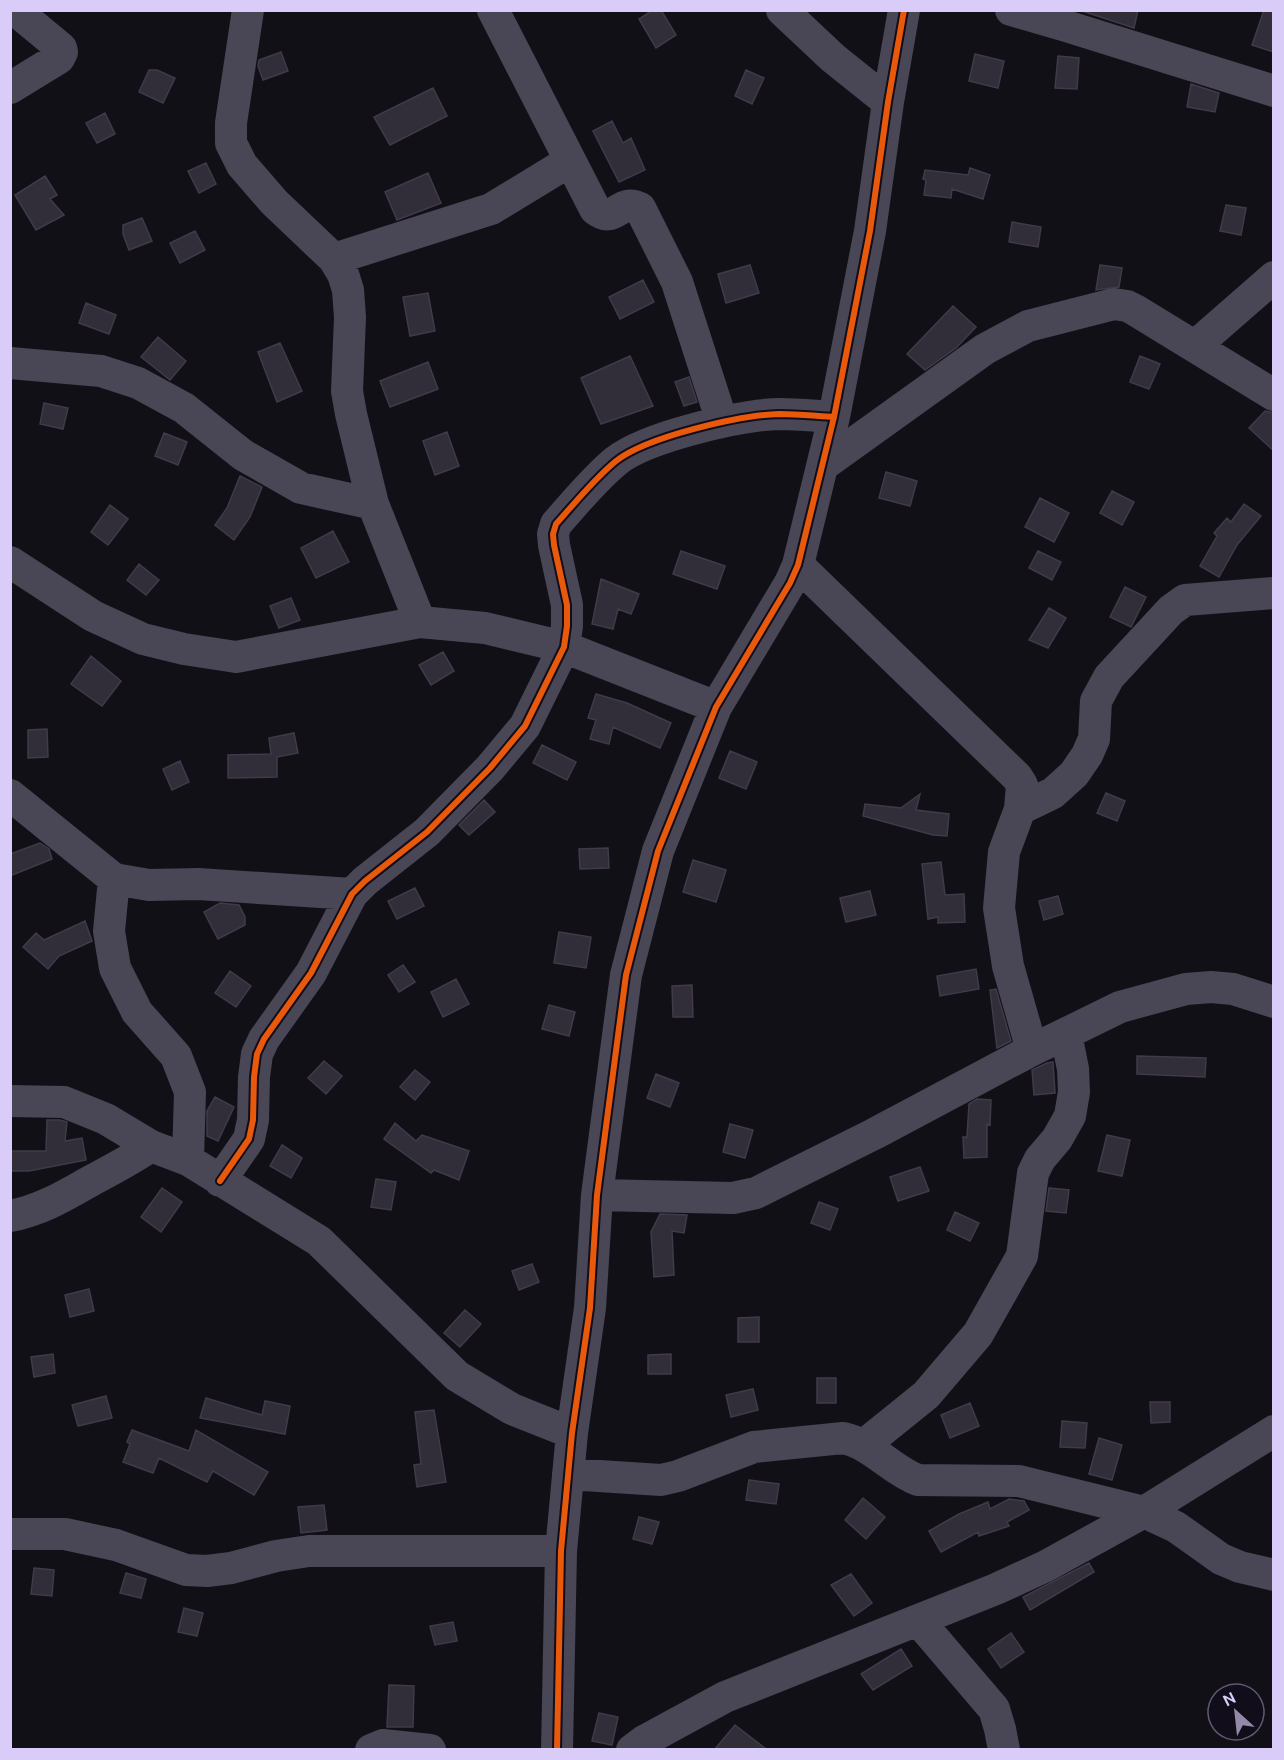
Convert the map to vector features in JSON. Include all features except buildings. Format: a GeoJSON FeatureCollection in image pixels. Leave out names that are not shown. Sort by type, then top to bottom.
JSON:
{"type":"FeatureCollection","features":[{"type":"Feature","properties":{"kind":"street"},"geometry":{"type":"LineString","coordinates":[[10,88],[59,58],[62,52],[61,48],[15,10]]}},
{"type":"Feature","properties":{"kind":"street"},"geometry":{"type":"LineString","coordinates":[[248,10],[231,123],[231,143],[242,165],[274,202],[334,259],[343,274],[348,290],[350,317],[347,391],[351,414],[373,504],[420,622]]}},
{"type":"Feature","properties":{"kind":"street"},"geometry":{"type":"LineString","coordinates":[[493,10],[595,209],[603,215],[609,215],[632,204],[640,208],[677,282],[722,422]]}},
{"type":"Feature","properties":{"kind":"street"},"geometry":{"type":"LineString","coordinates":[[782,10],[832,58],[888,102]]}},
{"type":"Feature","properties":{"kind":"street"},"geometry":{"type":"LineString","coordinates":[[557,1749],[561,1551],[572,1433],[590,1308],[597,1195],[626,975],[658,851],[716,707],[790,583],[798,565],[834,417],[870,231],[888,102],[904,10]]}},
{"type":"Feature","properties":{"kind":"street"},"geometry":{"type":"LineString","coordinates":[[1011,10],[1274,91]]}},
{"type":"Feature","properties":{"kind":"street"},"geometry":{"type":"LineString","coordinates":[[334,259],[491,209],[570,161]]}},
{"type":"Feature","properties":{"kind":"street"},"geometry":{"type":"LineString","coordinates":[[1195,346],[1274,277]]}},
{"type":"Feature","properties":{"kind":"street"},"geometry":{"type":"LineString","coordinates":[[822,466],[985,349],[1028,326],[1114,304],[1127,306],[1274,395]]}},
{"type":"Feature","properties":{"kind":"street"},"geometry":{"type":"LineString","coordinates":[[10,363],[101,371],[138,382],[184,408],[243,455],[301,488],[373,504]]}},
{"type":"Feature","properties":{"kind":"street"},"geometry":{"type":"LineString","coordinates":[[220,1181],[249,1139],[253,1120],[257,1054],[264,1039],[311,973],[352,894],[427,832],[490,768],[525,726],[564,647],[567,605],[554,545],[555,524],[617,460],[634,449],[722,422],[778,414],[834,417]]}},
{"type":"Feature","properties":{"kind":"street"},"geometry":{"type":"LineString","coordinates":[[10,562],[93,616],[143,639],[184,649],[236,657],[420,622],[485,628],[564,647],[716,707]]}},
{"type":"Feature","properties":{"kind":"street"},"geometry":{"type":"LineString","coordinates":[[798,565],[1017,777],[1022,785],[1020,809],[1004,852],[999,908],[1008,966],[1032,1050]]}},
{"type":"Feature","properties":{"kind":"street"},"geometry":{"type":"LineString","coordinates":[[1020,809],[1053,793],[1074,774],[1087,755],[1094,739],[1096,701],[1109,677],[1171,610],[1185,600],[1274,593]]}},
{"type":"Feature","properties":{"kind":"street"},"geometry":{"type":"LineString","coordinates":[[10,795],[114,879],[149,885],[198,884],[352,894]]}},
{"type":"Feature","properties":{"kind":"street"},"geometry":{"type":"LineString","coordinates":[[114,879],[109,931],[115,968],[136,1012],[176,1056],[190,1092],[188,1160]]}},
{"type":"Feature","properties":{"kind":"street"},"geometry":{"type":"LineString","coordinates":[[597,1195],[733,1198],[756,1193],[1120,1007],[1186,988],[1210,987],[1233,989],[1274,1002]]}},
{"type":"Feature","properties":{"kind":"street"},"geometry":{"type":"LineString","coordinates":[[864,1445],[926,1395],[978,1334],[1022,1256],[1033,1173],[1070,1116],[1074,1092],[1073,1069],[1066,1034]]}},
{"type":"Feature","properties":{"kind":"street"},"geometry":{"type":"LineString","coordinates":[[10,1101],[64,1102],[106,1119],[152,1146],[188,1160],[319,1241],[457,1376],[512,1409],[572,1433]]}},
{"type":"Feature","properties":{"kind":"street"},"geometry":{"type":"LineString","coordinates":[[10,1216],[23,1214],[53,1202],[131,1160],[152,1146]]}},
{"type":"Feature","properties":{"kind":"street"},"geometry":{"type":"LineString","coordinates":[[632,1749],[725,1697],[996,1589],[1046,1566],[1144,1512],[1274,1431]]}},
{"type":"Feature","properties":{"kind":"street"},"geometry":{"type":"LineString","coordinates":[[568,1474],[661,1480],[678,1476],[754,1447],[843,1438],[864,1445],[903,1475],[918,1480],[1019,1481],[1144,1512],[1176,1527],[1221,1559],[1240,1567],[1274,1575]]}},
{"type":"Feature","properties":{"kind":"street"},"geometry":{"type":"LineString","coordinates":[[10,1534],[65,1534],[116,1545],[186,1570],[207,1571],[309,1551],[561,1551]]}},
{"type":"Feature","properties":{"kind":"street"},"geometry":{"type":"LineString","coordinates":[[918,1620],[994,1709],[1004,1749]]}},
{"type":"Feature","properties":{"kind":"street"},"geometry":{"type":"LineString","coordinates":[[371,1749],[383,1745],[430,1749]]}},
{"type":"Feature","properties":{"kind":"cycle path"},"geometry":{"type":"LineString","coordinates":[[557,1750],[561,1551],[572,1433],[590,1308],[597,1195],[626,975],[658,851],[716,707],[790,583],[798,565],[834,417],[870,231],[888,102],[904,10]]}},
{"type":"Feature","properties":{"kind":"cycle path"},"geometry":{"type":"LineString","coordinates":[[220,1181],[249,1139],[253,1120],[257,1054],[264,1039],[311,973],[352,894],[427,832],[490,768],[525,726],[564,647],[567,605],[554,545],[553,534],[556,524],[616,461],[649,444],[694,429],[741,418],[786,414],[834,417]]}}]}
